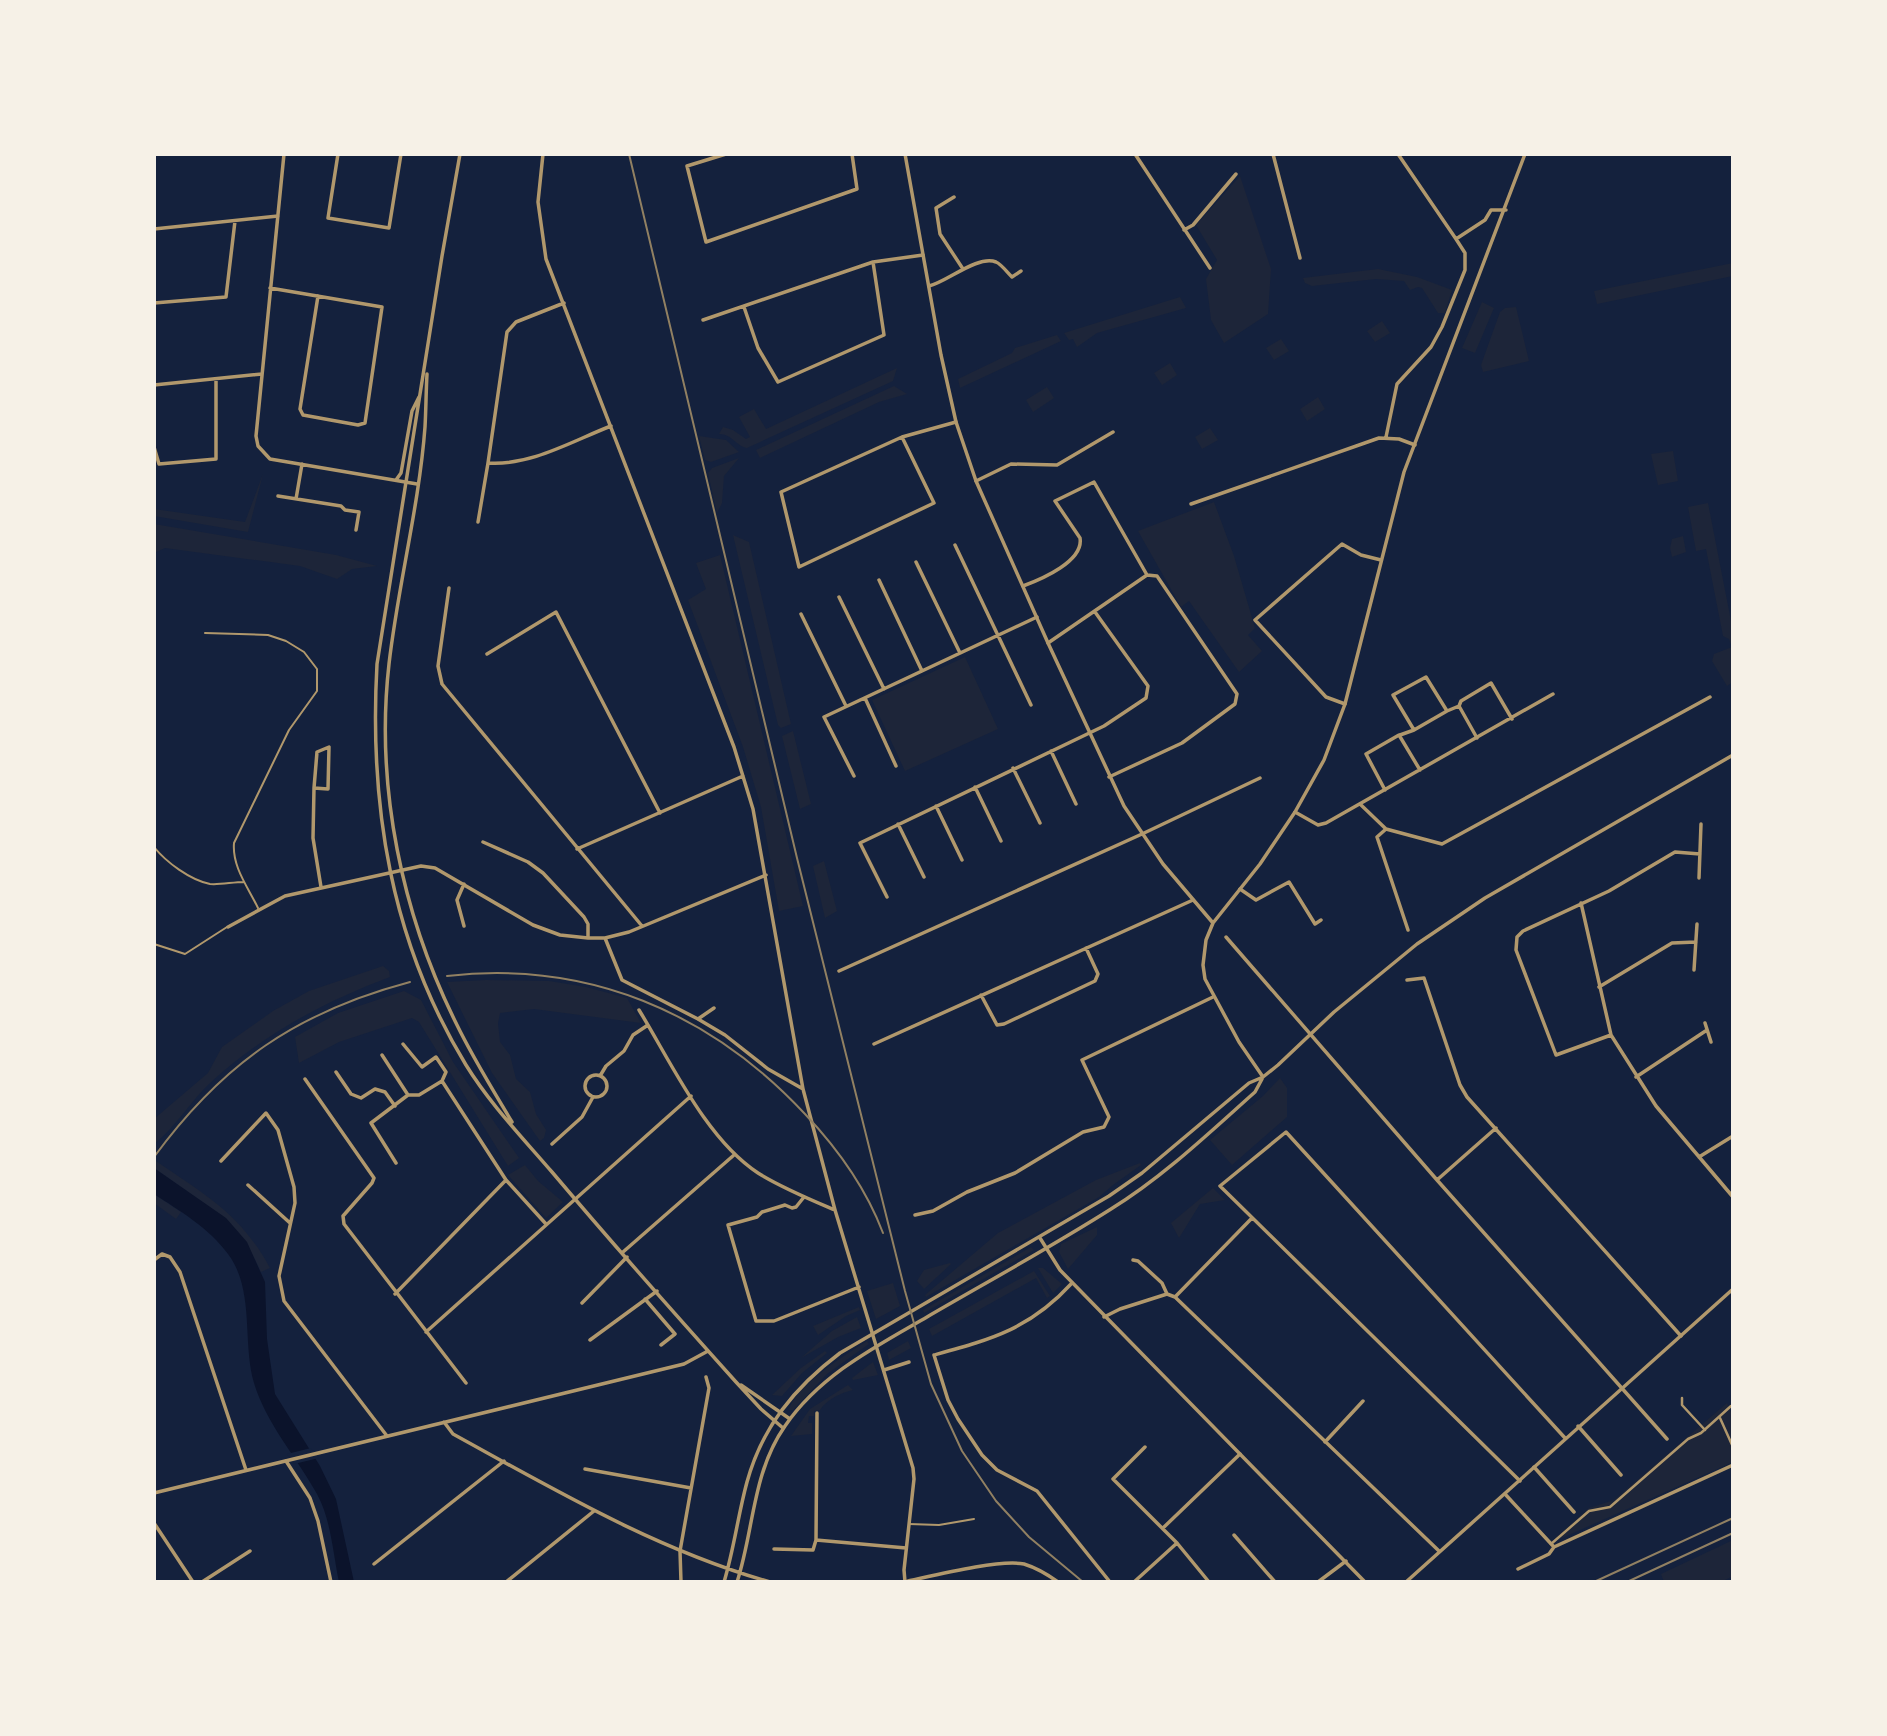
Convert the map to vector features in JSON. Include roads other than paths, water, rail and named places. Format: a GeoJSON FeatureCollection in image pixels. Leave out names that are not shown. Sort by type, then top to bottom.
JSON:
{"type":"FeatureCollection","features":[{"type":"Feature","properties":{"kind":"street"},"geometry":{"type":"LineString","coordinates":[[284,154],[256,436],[258,446],[270,459],[417,484]]}},
{"type":"Feature","properties":{"kind":"street"},"geometry":{"type":"LineString","coordinates":[[338,154],[328,218],[389,228],[401,154]]}},
{"type":"Feature","properties":{"kind":"street"},"geometry":{"type":"LineString","coordinates":[[460,154],[377,664],[374,718],[380,814],[390,871],[412,952],[445,1029],[493,1104],[708,1351],[783,1428]]}},
{"type":"Feature","properties":{"kind":"street"},"geometry":{"type":"LineString","coordinates":[[544,154],[538,202],[540,232],[546,259],[734,747],[753,809],[803,1089],[835,1210],[913,1468],[905,1582],[1002,1563],[1035,1568],[1058,1582]]}},
{"type":"Feature","properties":{"kind":"street"},"geometry":{"type":"LineString","coordinates":[[726,154],[687,166],[706,242],[857,189],[852,154]]}},
{"type":"Feature","properties":{"kind":"street"},"geometry":{"type":"LineString","coordinates":[[905,154],[941,355],[957,422],[976,481],[1109,777],[1142,834],[1213,923]]}},
{"type":"Feature","properties":{"kind":"street"},"geometry":{"type":"LineString","coordinates":[[1135,154],[1210,268]]}},
{"type":"Feature","properties":{"kind":"street"},"geometry":{"type":"LineString","coordinates":[[1273,154],[1300,258]]}},
{"type":"Feature","properties":{"kind":"street"},"geometry":{"type":"LineString","coordinates":[[1386,437],[1397,384],[1431,347],[1465,270],[1465,253],[1435,204],[1398,154]]}},
{"type":"Feature","properties":{"kind":"street"},"geometry":{"type":"LineString","coordinates":[[1263,1077],[1239,1042],[1205,979],[1203,965],[1206,940],[1213,923],[1294,812],[1324,760],[1345,704],[1396,496],[1506,211],[1525,154]]}},
{"type":"Feature","properties":{"kind":"street"},"geometry":{"type":"LineString","coordinates":[[1184,230],[1193,225],[1236,174]]}},
{"type":"Feature","properties":{"kind":"street"},"geometry":{"type":"LineString","coordinates":[[954,197],[936,208],[940,234],[963,270]]}},
{"type":"Feature","properties":{"kind":"street"},"geometry":{"type":"LineString","coordinates":[[1456,239],[1485,220],[1491,210],[1506,211]]}},
{"type":"Feature","properties":{"kind":"street"},"geometry":{"type":"LineString","coordinates":[[154,229],[278,216]]}},
{"type":"Feature","properties":{"kind":"street"},"geometry":{"type":"LineString","coordinates":[[154,303],[226,297],[235,221]]}},
{"type":"Feature","properties":{"kind":"street"},"geometry":{"type":"LineString","coordinates":[[703,320],[873,262],[923,255]]}},
{"type":"Feature","properties":{"kind":"street"},"geometry":{"type":"LineString","coordinates":[[929,286],[972,265],[992,261],[997,262],[1012,277],[1021,271]]}},
{"type":"Feature","properties":{"kind":"street"},"geometry":{"type":"LineString","coordinates":[[744,307],[758,348],[778,382],[884,335],[873,262]]}},
{"type":"Feature","properties":{"kind":"street"},"geometry":{"type":"LineString","coordinates":[[271,288],[318,296],[382,307],[365,423],[358,425],[303,415],[300,409],[318,296]]}},
{"type":"Feature","properties":{"kind":"street"},"geometry":{"type":"LineString","coordinates":[[478,522],[507,331],[516,322],[564,303]]}},
{"type":"Feature","properties":{"kind":"street"},"geometry":{"type":"LineString","coordinates":[[427,358],[425,428],[389,664],[386,718],[389,789],[401,868],[412,912],[439,985],[475,1060],[517,1131]]}},
{"type":"Feature","properties":{"kind":"street"},"geometry":{"type":"LineString","coordinates":[[154,385],[262,374]]}},
{"type":"Feature","properties":{"kind":"street"},"geometry":{"type":"LineString","coordinates":[[154,447],[159,464],[216,459],[216,379]]}},
{"type":"Feature","properties":{"kind":"street"},"geometry":{"type":"LineString","coordinates":[[396,480],[401,473],[412,411],[422,392]]}},
{"type":"Feature","properties":{"kind":"street"},"geometry":{"type":"LineString","coordinates":[[902,437],[934,503],[799,567],[781,492],[902,437],[957,422]]}},
{"type":"Feature","properties":{"kind":"street"},"geometry":{"type":"LineString","coordinates":[[488,463],[523,461],[611,426]]}},
{"type":"Feature","properties":{"kind":"street"},"geometry":{"type":"LineString","coordinates":[[976,481],[1011,464],[1057,465],[1113,432]]}},
{"type":"Feature","properties":{"kind":"street"},"geometry":{"type":"LineString","coordinates":[[1191,504],[1379,438],[1386,437],[1415,445]]}},
{"type":"Feature","properties":{"kind":"street"},"geometry":{"type":"LineString","coordinates":[[296,499],[302,464]]}},
{"type":"Feature","properties":{"kind":"street"},"geometry":{"type":"LineString","coordinates":[[1023,586],[1042,579],[1077,555],[1081,545],[1080,538],[1055,501],[1094,482],[1147,575]]}},
{"type":"Feature","properties":{"kind":"street"},"geometry":{"type":"LineString","coordinates":[[278,496],[341,506],[345,510],[359,512],[356,530]]}},
{"type":"Feature","properties":{"kind":"street"},"geometry":{"type":"LineString","coordinates":[[1345,704],[1326,696],[1255,620],[1342,544],[1361,555],[1381,560]]}},
{"type":"Feature","properties":{"kind":"street"},"geometry":{"type":"LineString","coordinates":[[955,545],[1031,705]]}},
{"type":"Feature","properties":{"kind":"street"},"geometry":{"type":"LineString","coordinates":[[916,562],[960,653]]}},
{"type":"Feature","properties":{"kind":"street"},"geometry":{"type":"LineString","coordinates":[[1048,643],[1147,575],[1157,576],[1237,694],[1235,704],[1182,743],[1109,777]]}},
{"type":"Feature","properties":{"kind":"street"},"geometry":{"type":"LineString","coordinates":[[879,580],[922,671]]}},
{"type":"Feature","properties":{"kind":"street"},"geometry":{"type":"LineString","coordinates":[[449,588],[438,666],[442,684],[642,926]]}},
{"type":"Feature","properties":{"kind":"street"},"geometry":{"type":"LineString","coordinates":[[839,597],[884,689]]}},
{"type":"Feature","properties":{"kind":"street"},"geometry":{"type":"LineString","coordinates":[[487,654],[555,612],[660,813]]}},
{"type":"Feature","properties":{"kind":"street"},"geometry":{"type":"LineString","coordinates":[[887,897],[860,843],[1104,726],[1146,698],[1148,686],[1095,612]]}},
{"type":"Feature","properties":{"kind":"street"},"geometry":{"type":"LineString","coordinates":[[801,614],[846,707]]}},
{"type":"Feature","properties":{"kind":"street"},"geometry":{"type":"LineString","coordinates":[[854,776],[824,717],[1037,617]]}},
{"type":"Feature","properties":{"kind":"street"},"geometry":{"type":"LineString","coordinates":[[1414,730],[1394,695],[1426,677],[1447,710]]}},
{"type":"Feature","properties":{"kind":"street"},"geometry":{"type":"LineString","coordinates":[[1385,790],[1366,754],[1459,706],[1461,701],[1491,683],[1512,719]]}},
{"type":"Feature","properties":{"kind":"street"},"geometry":{"type":"LineString","coordinates":[[1294,812],[1318,825],[1360,804],[1553,694]]}},
{"type":"Feature","properties":{"kind":"street"},"geometry":{"type":"LineString","coordinates":[[1360,804],[1386,829],[1442,844],[1710,697]]}},
{"type":"Feature","properties":{"kind":"street"},"geometry":{"type":"LineString","coordinates":[[865,698],[896,766]]}},
{"type":"Feature","properties":{"kind":"street"},"geometry":{"type":"LineString","coordinates":[[1459,706],[1477,738]]}},
{"type":"Feature","properties":{"kind":"street"},"geometry":{"type":"LineString","coordinates":[[1399,735],[1420,770]]}},
{"type":"Feature","properties":{"kind":"street"},"geometry":{"type":"LineString","coordinates":[[314,788],[328,789],[329,747],[317,752],[314,788],[313,838],[321,887]]}},
{"type":"Feature","properties":{"kind":"street"},"geometry":{"type":"LineString","coordinates":[[1051,751],[1076,804]]}},
{"type":"Feature","properties":{"kind":"street"},"geometry":{"type":"LineString","coordinates":[[724,1582],[746,1485],[773,1420],[814,1372],[840,1353],[1040,1238],[1142,1173],[1249,1083],[1263,1077],[1344,1003],[1417,944],[1485,898],[1733,755]]}},
{"type":"Feature","properties":{"kind":"street"},"geometry":{"type":"LineString","coordinates":[[1013,768],[1040,823]]}},
{"type":"Feature","properties":{"kind":"street"},"geometry":{"type":"LineString","coordinates":[[577,849],[743,776]]}},
{"type":"Feature","properties":{"kind":"street"},"geometry":{"type":"LineString","coordinates":[[839,971],[1260,778]]}},
{"type":"Feature","properties":{"kind":"street"},"geometry":{"type":"LineString","coordinates":[[975,787],[1001,841]]}},
{"type":"Feature","properties":{"kind":"street"},"geometry":{"type":"LineString","coordinates":[[936,806],[962,859]]}},
{"type":"Feature","properties":{"kind":"street"},"geometry":{"type":"LineString","coordinates":[[898,824],[924,877]]}},
{"type":"Feature","properties":{"kind":"street"},"geometry":{"type":"LineString","coordinates":[[1699,878],[1701,824]]}},
{"type":"Feature","properties":{"kind":"street"},"geometry":{"type":"LineString","coordinates":[[1386,829],[1377,837],[1408,930]]}},
{"type":"Feature","properties":{"kind":"street"},"geometry":{"type":"LineString","coordinates":[[483,842],[528,862],[543,873],[584,917],[588,924],[588,938]]}},
{"type":"Feature","properties":{"kind":"street"},"geometry":{"type":"LineString","coordinates":[[1611,1035],[1556,1055],[1516,950],[1517,937],[1522,931],[1609,891],[1675,852],[1700,853]]}},
{"type":"Feature","properties":{"kind":"street"},"geometry":{"type":"LineString","coordinates":[[228,927],[285,896],[401,868],[421,866],[435,868],[533,925],[559,935],[605,938],[642,926],[766,875]]}},
{"type":"Feature","properties":{"kind":"street"},"geometry":{"type":"LineString","coordinates":[[1240,889],[1256,900],[1289,882],[1315,924],[1321,920]]}},
{"type":"Feature","properties":{"kind":"street"},"geometry":{"type":"LineString","coordinates":[[464,884],[457,900],[464,926]]}},
{"type":"Feature","properties":{"kind":"street"},"geometry":{"type":"LineString","coordinates":[[874,1044],[1193,900]]}},
{"type":"Feature","properties":{"kind":"street"},"geometry":{"type":"LineString","coordinates":[[1581,903],[1611,1035],[1636,1077],[1733,1197]]}},
{"type":"Feature","properties":{"kind":"street"},"geometry":{"type":"LineString","coordinates":[[1694,970],[1697,924]]}},
{"type":"Feature","properties":{"kind":"street"},"geometry":{"type":"LineString","coordinates":[[1226,937],[1667,1439]]}},
{"type":"Feature","properties":{"kind":"street"},"geometry":{"type":"LineString","coordinates":[[605,938],[622,980],[698,1019],[768,1069],[803,1089]]}},
{"type":"Feature","properties":{"kind":"street"},"geometry":{"type":"LineString","coordinates":[[1599,987],[1672,943],[1696,942]]}},
{"type":"Feature","properties":{"kind":"street"},"geometry":{"type":"LineString","coordinates":[[981,995],[993,1021],[997,1026],[1004,1024],[1095,981],[1098,974],[1086,948]]}},
{"type":"Feature","properties":{"kind":"street"},"geometry":{"type":"LineString","coordinates":[[1407,980],[1424,978],[1460,1085],[1467,1097],[1681,1336]]}},
{"type":"Feature","properties":{"kind":"street"},"geometry":{"type":"LineString","coordinates":[[915,1215],[933,1211],[967,1192],[1015,1173],[1083,1132],[1104,1127],[1109,1117],[1082,1060],[1213,997]]}},
{"type":"Feature","properties":{"kind":"street"},"geometry":{"type":"LineString","coordinates":[[698,1019],[714,1008]]}},
{"type":"Feature","properties":{"kind":"street"},"geometry":{"type":"LineString","coordinates":[[639,1010],[718,1137],[758,1172],[835,1210]]}},
{"type":"Feature","properties":{"kind":"street"},"geometry":{"type":"LineString","coordinates":[[1705,1023],[1711,1042]]}},
{"type":"Feature","properties":{"kind":"street"},"geometry":{"type":"LineString","coordinates":[[600,1076],[606,1066],[624,1051],[633,1035],[648,1025]]}},
{"type":"Feature","properties":{"kind":"street"},"geometry":{"type":"LineString","coordinates":[[1636,1077],[1707,1030]]}},
{"type":"Feature","properties":{"kind":"street"},"geometry":{"type":"LineString","coordinates":[[396,1163],[371,1123],[408,1095],[419,1095],[442,1081],[446,1072],[436,1057],[422,1067],[403,1044]]}},
{"type":"Feature","properties":{"kind":"street"},"geometry":{"type":"LineString","coordinates":[[382,1055],[408,1095]]}},
{"type":"Feature","properties":{"kind":"street"},"geometry":{"type":"LineString","coordinates":[[336,1072],[351,1094],[360,1098],[376,1089],[385,1092],[395,1106]]}},
{"type":"Feature","properties":{"kind":"street"},"geometry":{"type":"LineString","coordinates":[[552,1144],[582,1117],[593,1097],[603,1095],[607,1089],[605,1080],[600,1076],[593,1076],[585,1083],[585,1090],[593,1097]]}},
{"type":"Feature","properties":{"kind":"street"},"geometry":{"type":"LineString","coordinates":[[737,1582],[758,1482],[783,1428],[814,1392],[870,1349],[1046,1248],[1149,1183],[1255,1092],[1263,1077]]}},
{"type":"Feature","properties":{"kind":"street"},"geometry":{"type":"LineString","coordinates":[[305,1079],[374,1178],[343,1216],[344,1224],[466,1384]]}},
{"type":"Feature","properties":{"kind":"street"},"geometry":{"type":"LineString","coordinates":[[442,1081],[506,1180],[547,1224]]}},
{"type":"Feature","properties":{"kind":"street"},"geometry":{"type":"LineString","coordinates":[[426,1332],[691,1096]]}},
{"type":"Feature","properties":{"kind":"street"},"geometry":{"type":"LineString","coordinates":[[221,1161],[266,1113],[278,1130],[294,1187],[295,1203],[279,1276],[284,1301],[387,1436]]}},
{"type":"Feature","properties":{"kind":"street"},"geometry":{"type":"LineString","coordinates":[[1437,1180],[1496,1128]]}},
{"type":"Feature","properties":{"kind":"street"},"geometry":{"type":"LineString","coordinates":[[1520,1480],[1220,1186],[1286,1132],[1565,1438]]}},
{"type":"Feature","properties":{"kind":"street"},"geometry":{"type":"LineString","coordinates":[[1699,1158],[1733,1136]]}},
{"type":"Feature","properties":{"kind":"street"},"geometry":{"type":"LineString","coordinates":[[622,1252],[735,1154]]}},
{"type":"Feature","properties":{"kind":"street"},"geometry":{"type":"LineString","coordinates":[[396,1294],[506,1180]]}},
{"type":"Feature","properties":{"kind":"street"},"geometry":{"type":"LineString","coordinates":[[248,1185],[290,1223]]}},
{"type":"Feature","properties":{"kind":"street"},"geometry":{"type":"LineString","coordinates":[[804,1197],[796,1207],[785,1205],[728,1226],[756,1321],[774,1321],[859,1287]]}},
{"type":"Feature","properties":{"kind":"street"},"geometry":{"type":"LineString","coordinates":[[1175,1297],[1252,1218]]}},
{"type":"Feature","properties":{"kind":"street"},"geometry":{"type":"LineString","coordinates":[[1040,1238],[1060,1270],[1104,1317],[1365,1582]]}},
{"type":"Feature","properties":{"kind":"street"},"geometry":{"type":"LineString","coordinates":[[154,1260],[162,1254],[170,1257],[180,1272],[246,1470]]}},
{"type":"Feature","properties":{"kind":"street"},"geometry":{"type":"LineString","coordinates":[[582,1303],[627,1257]]}},
{"type":"Feature","properties":{"kind":"street"},"geometry":{"type":"LineString","coordinates":[[1133,1260],[1138,1261],[1162,1283],[1167,1294]]}},
{"type":"Feature","properties":{"kind":"street"},"geometry":{"type":"LineString","coordinates":[[1072,1283],[1040,1313],[1022,1325],[934,1355],[948,1400],[969,1438],[982,1455],[997,1470],[1037,1491],[1110,1582]]}},
{"type":"Feature","properties":{"kind":"street"},"geometry":{"type":"LineString","coordinates":[[1405,1582],[1733,1289]]}},
{"type":"Feature","properties":{"kind":"street"},"geometry":{"type":"LineString","coordinates":[[590,1340],[657,1291]]}},
{"type":"Feature","properties":{"kind":"street"},"geometry":{"type":"LineString","coordinates":[[1104,1317],[1167,1294],[1175,1297],[1439,1551]]}},
{"type":"Feature","properties":{"kind":"street"},"geometry":{"type":"LineString","coordinates":[[645,1299],[675,1334],[661,1345]]}},
{"type":"Feature","properties":{"kind":"street"},"geometry":{"type":"LineString","coordinates":[[154,1493],[684,1364],[708,1351]]}},
{"type":"Feature","properties":{"kind":"street"},"geometry":{"type":"LineString","coordinates":[[884,1370],[909,1362]]}},
{"type":"Feature","properties":{"kind":"street"},"geometry":{"type":"LineString","coordinates":[[681,1582],[680,1551],[709,1388],[706,1377]]}},
{"type":"Feature","properties":{"kind":"street"},"geometry":{"type":"LineString","coordinates":[[736,1382],[790,1419]]}},
{"type":"Feature","properties":{"kind":"street"},"geometry":{"type":"LineString","coordinates":[[1682,1398],[1682,1405],[1705,1430]]}},
{"type":"Feature","properties":{"kind":"street"},"geometry":{"type":"LineString","coordinates":[[1325,1442],[1363,1401]]}},
{"type":"Feature","properties":{"kind":"street"},"geometry":{"type":"LineString","coordinates":[[1518,1569],[1549,1554],[1552,1545],[1589,1511],[1611,1507],[1688,1439],[1705,1430],[1731,1406]]}},
{"type":"Feature","properties":{"kind":"street"},"geometry":{"type":"LineString","coordinates":[[774,1549],[813,1550],[816,1540],[817,1413]]}},
{"type":"Feature","properties":{"kind":"street"},"geometry":{"type":"LineString","coordinates":[[1719,1417],[1733,1447]]}},
{"type":"Feature","properties":{"kind":"street"},"geometry":{"type":"LineString","coordinates":[[444,1422],[453,1434],[594,1511],[680,1551],[728,1570],[770,1582]]}},
{"type":"Feature","properties":{"kind":"street"},"geometry":{"type":"LineString","coordinates":[[1578,1426],[1620,1475]]}},
{"type":"Feature","properties":{"kind":"street"},"geometry":{"type":"LineString","coordinates":[[1145,1447],[1113,1479],[1177,1543],[1209,1582]]}},
{"type":"Feature","properties":{"kind":"street"},"geometry":{"type":"LineString","coordinates":[[1163,1529],[1240,1454]]}},
{"type":"Feature","properties":{"kind":"street"},"geometry":{"type":"LineString","coordinates":[[286,1461],[310,1498],[318,1521],[331,1582]]}},
{"type":"Feature","properties":{"kind":"street"},"geometry":{"type":"LineString","coordinates":[[374,1564],[504,1461]]}},
{"type":"Feature","properties":{"kind":"street"},"geometry":{"type":"LineString","coordinates":[[1552,1545],[1733,1465]]}},
{"type":"Feature","properties":{"kind":"street"},"geometry":{"type":"LineString","coordinates":[[1534,1467],[1574,1512]]}},
{"type":"Feature","properties":{"kind":"street"},"geometry":{"type":"LineString","coordinates":[[585,1469],[691,1488]]}},
{"type":"Feature","properties":{"kind":"street"},"geometry":{"type":"LineString","coordinates":[[1505,1494],[1552,1545]]}},
{"type":"Feature","properties":{"kind":"street"},"geometry":{"type":"LineString","coordinates":[[506,1582],[594,1511]]}},
{"type":"Feature","properties":{"kind":"street"},"geometry":{"type":"LineString","coordinates":[[154,1523],[193,1582]]}},
{"type":"Feature","properties":{"kind":"street"},"geometry":{"type":"LineString","coordinates":[[1234,1535],[1275,1582]]}},
{"type":"Feature","properties":{"kind":"street"},"geometry":{"type":"LineString","coordinates":[[816,1540],[906,1548]]}},
{"type":"Feature","properties":{"kind":"street"},"geometry":{"type":"LineString","coordinates":[[1134,1582],[1177,1543]]}},
{"type":"Feature","properties":{"kind":"street"},"geometry":{"type":"LineString","coordinates":[[202,1582],[250,1551]]}},
{"type":"Feature","properties":{"kind":"street"},"geometry":{"type":"LineString","coordinates":[[1318,1582],[1346,1561]]}},
{"type":"Feature","properties":{"kind":"lane"},"geometry":{"type":"LineString","coordinates":[[205,633],[268,635],[286,641],[304,652],[317,669],[317,691],[289,730],[234,843],[233,856],[259,908]]}},
{"type":"Feature","properties":{"kind":"lane"},"geometry":{"type":"LineString","coordinates":[[154,847],[162,857],[210,884],[245,882]]}},
{"type":"Feature","properties":{"kind":"lane"},"geometry":{"type":"LineString","coordinates":[[154,944],[185,954],[228,927]]}},
{"type":"Feature","properties":{"kind":"lane"},"geometry":{"type":"LineString","coordinates":[[908,1524],[936,1526],[974,1519]]}},
{"type":"Feature","properties":{"kind":"railway"},"geometry":{"type":"LineString","coordinates":[[629,154],[797,858],[905,1291],[931,1384],[962,1451],[996,1501],[1029,1537],[1083,1582]]}},
{"type":"Feature","properties":{"kind":"railway"},"geometry":{"type":"LineString","coordinates":[[447,976],[499,973],[549,976],[597,986],[643,1001],[687,1021],[729,1047],[768,1078],[805,1114],[850,1170],[883,1233]]}},
{"type":"Feature","properties":{"kind":"railway"},"geometry":{"type":"LineString","coordinates":[[154,1157],[207,1094],[266,1046],[332,1009],[410,982]]}},
{"type":"Feature","properties":{"kind":"railway"},"geometry":{"type":"LineString","coordinates":[[1594,1582],[1733,1518]]}},
{"type":"Feature","properties":{"kind":"railway"},"geometry":{"type":"LineString","coordinates":[[1627,1582],[1733,1533]]}}]}
